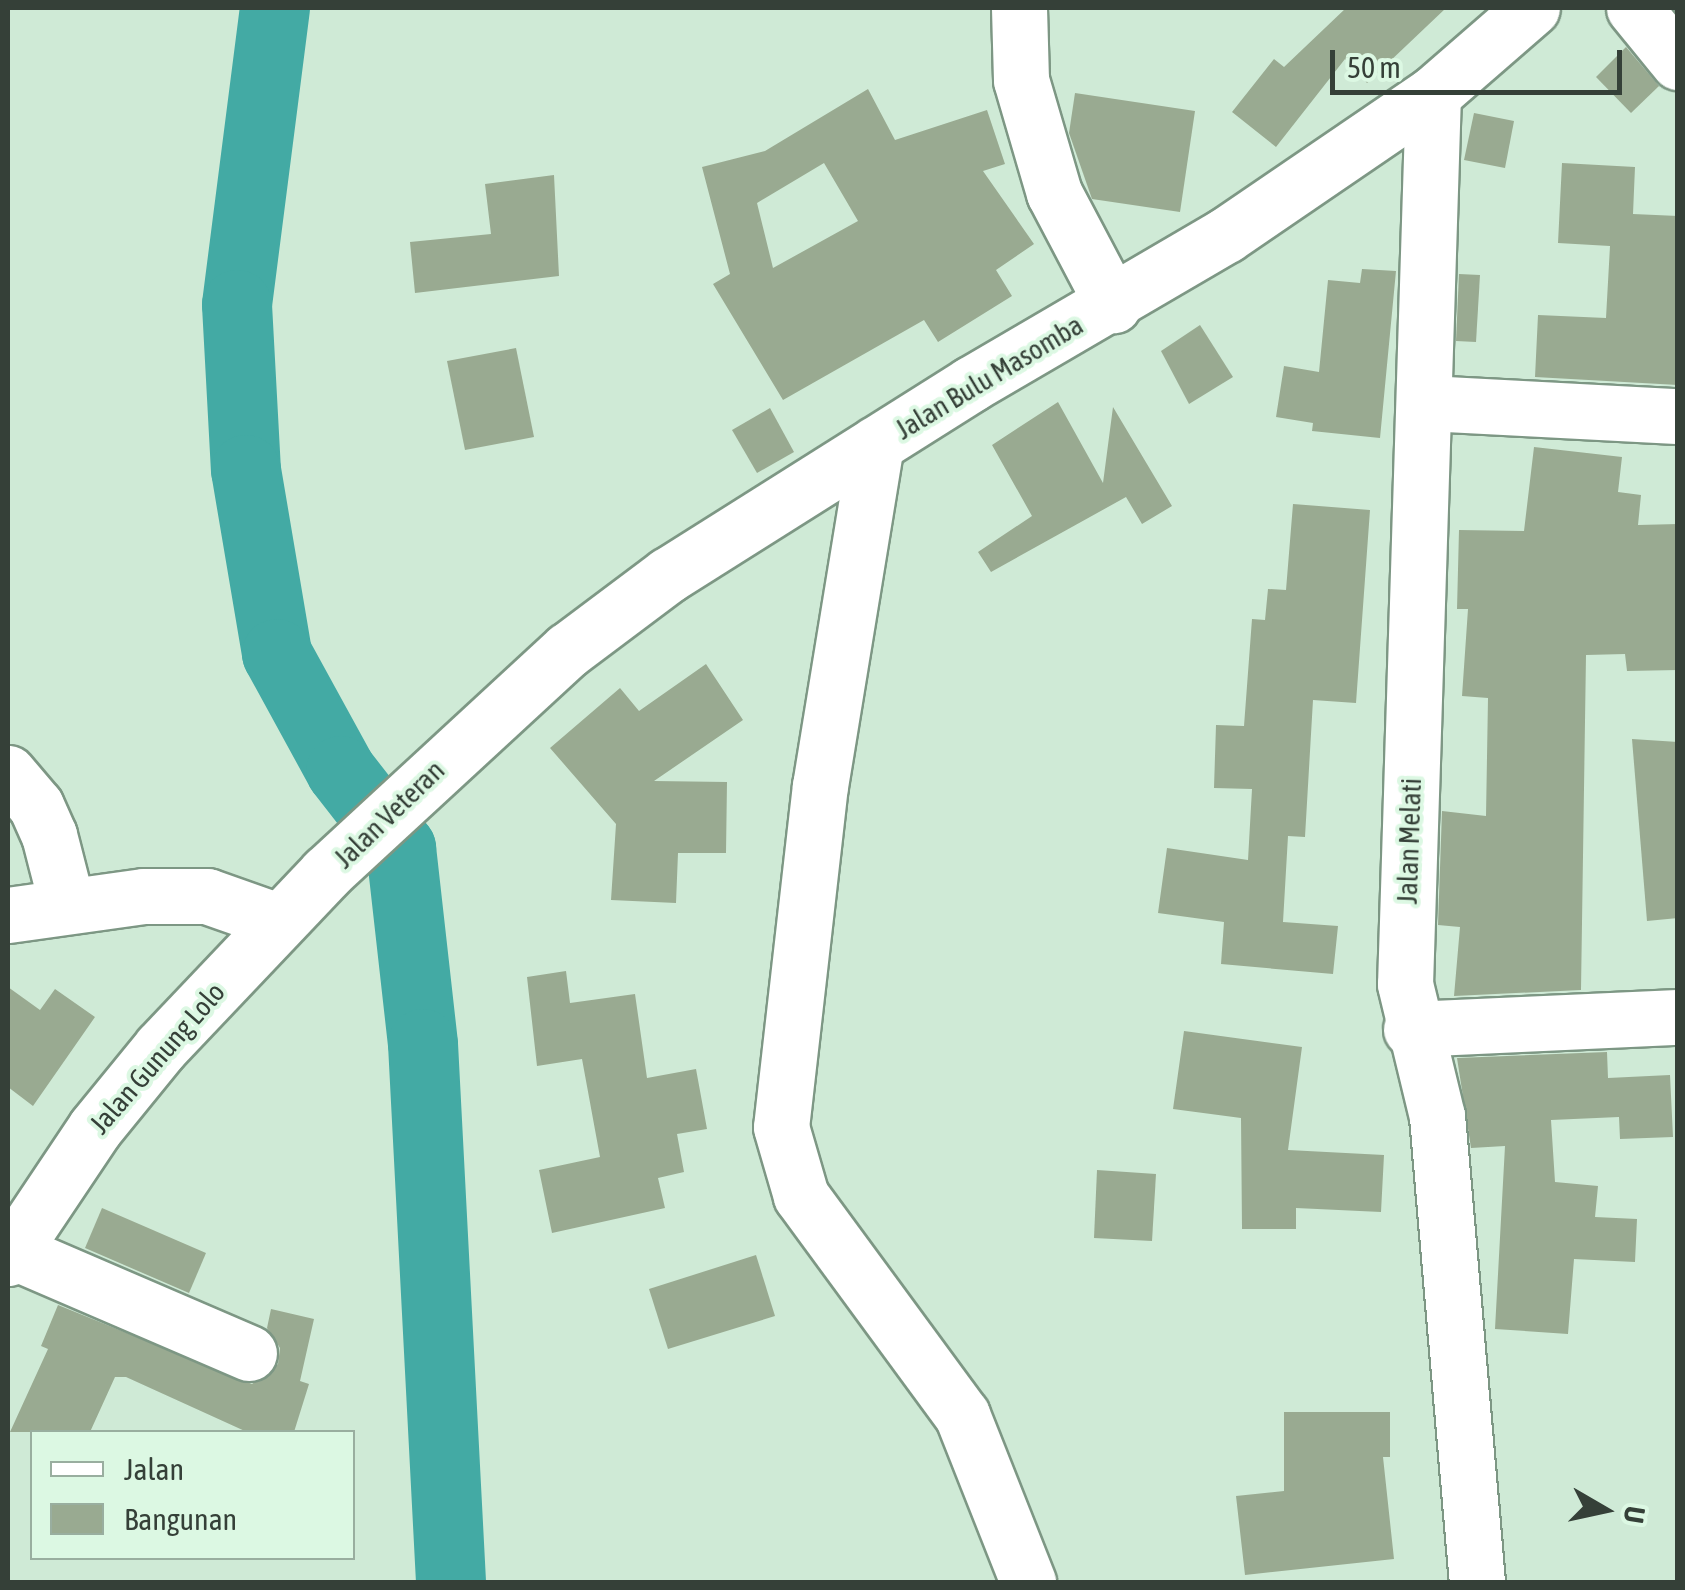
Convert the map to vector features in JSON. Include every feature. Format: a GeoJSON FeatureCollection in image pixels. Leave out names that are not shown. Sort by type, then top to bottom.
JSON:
{"type":"FeatureCollection","features":[{"type":"Feature","properties":{"kind":"street"},"geometry":{"type":"LineString","coordinates":[[1019,8],[1021,80],[1054,194],[1113,305]]}},
{"type":"Feature","properties":{"kind":"street","name":"Jalan Bulu Masomba"},"geometry":{"type":"LineString","coordinates":[[451,754],[568,650],[668,575],[876,444],[1113,305],[1433,94],[1532,8]]}},
{"type":"Feature","properties":{"kind":"street"},"geometry":{"type":"LineString","coordinates":[[1634,8],[1678,62]]}},
{"type":"Feature","properties":{"kind":"street","name":"Jalan Melati"},"geometry":{"type":"LineString","coordinates":[[1433,94],[1406,984],[1412,1030],[1437,1116],[1477,1582]]}},
{"type":"Feature","properties":{"kind":"street"},"geometry":{"type":"LineString","coordinates":[[1426,402],[1678,416]]}},
{"type":"Feature","properties":{"kind":"street"},"geometry":{"type":"LineString","coordinates":[[876,444],[820,785],[781,1128],[801,1196],[962,1415],[1028,1582]]}},
{"type":"Feature","properties":{"kind":"street","name":"Jalan Veteran"},"geometry":{"type":"LineString","coordinates":[[326,874],[451,754]]}},
{"type":"Feature","properties":{"kind":"street"},"geometry":{"type":"LineString","coordinates":[[8,774],[36,806],[50,835],[67,905]]}},
{"type":"Feature","properties":{"kind":"street","name":"Jalan Gunung Lolo"},"geometry":{"type":"LineString","coordinates":[[10,1254],[95,1128],[278,921],[326,874]]}},
{"type":"Feature","properties":{"kind":"street"},"geometry":{"type":"LineString","coordinates":[[8,915],[67,905],[208,896],[278,921]]}},
{"type":"Feature","properties":{"kind":"street"},"geometry":{"type":"LineString","coordinates":[[1412,1030],[1678,1017]]}},
{"type":"Feature","properties":{"kind":"street"},"geometry":{"type":"LineString","coordinates":[[10,1254],[250,1353]]}},
{"type":"Feature","properties":{"kind":"building"},"geometry":{"type":"Polygon","coordinates":[[[1346,8],[1446,8],[1367,83],[1345,59],[1276,147],[1232,112],[1274,59],[1284,67],[1346,8]]]}},
{"type":"Feature","properties":{"kind":"building"},"geometry":{"type":"Polygon","coordinates":[[[1626,47],[1659,86],[1631,113],[1596,77],[1626,47]]]}},
{"type":"Feature","properties":{"kind":"building"},"geometry":{"type":"Polygon","coordinates":[[[868,89],[895,140],[987,110],[1005,164],[983,171],[1034,244],[996,270],[1012,296],[938,342],[924,320],[783,400],[713,284],[730,274],[702,167],[765,151],[868,89]],[[824,163],[757,203],[773,268],[858,221],[824,163]]]}},
{"type":"Feature","properties":{"kind":"building"},"geometry":{"type":"Polygon","coordinates":[[[1075,93],[1195,111],[1180,212],[1092,199],[1069,133],[1075,93]]]}},
{"type":"Feature","properties":{"kind":"building"},"geometry":{"type":"Polygon","coordinates":[[[1474,113],[1514,121],[1505,168],[1464,160],[1474,113]]]}},
{"type":"Feature","properties":{"kind":"building"},"geometry":{"type":"Polygon","coordinates":[[[1562,163],[1635,167],[1633,214],[1678,216],[1678,385],[1535,377],[1538,315],[1606,318],[1610,246],[1558,243],[1562,163]]]}},
{"type":"Feature","properties":{"kind":"building"},"geometry":{"type":"Polygon","coordinates":[[[554,175],[559,276],[415,293],[410,242],[491,234],[485,184],[554,175]]]}},
{"type":"Feature","properties":{"kind":"building"},"geometry":{"type":"Polygon","coordinates":[[[1362,269],[1396,271],[1380,438],[1312,431],[1313,423],[1276,417],[1284,366],[1319,372],[1328,280],[1360,283],[1362,269]]]}},
{"type":"Feature","properties":{"kind":"building"},"geometry":{"type":"Polygon","coordinates":[[[1459,274],[1480,275],[1476,342],[1456,341],[1459,274]]]}},
{"type":"Feature","properties":{"kind":"building"},"geometry":{"type":"Polygon","coordinates":[[[1200,325],[1233,377],[1189,404],[1161,351],[1200,325]]]}},
{"type":"Feature","properties":{"kind":"building"},"geometry":{"type":"Polygon","coordinates":[[[516,348],[534,437],[465,450],[447,361],[516,348]]]}},
{"type":"Feature","properties":{"kind":"building"},"geometry":{"type":"Polygon","coordinates":[[[1058,402],[1103,483],[1113,407],[1172,506],[1142,524],[1126,497],[991,572],[978,552],[1032,516],[992,445],[1058,402]]]}},
{"type":"Feature","properties":{"kind":"building"},"geometry":{"type":"Polygon","coordinates":[[[770,408],[794,452],[757,473],[732,430],[770,408]]]}},
{"type":"Feature","properties":{"kind":"building"},"geometry":{"type":"Polygon","coordinates":[[[1534,447],[1622,457],[1618,492],[1641,495],[1638,525],[1678,524],[1678,670],[1627,671],[1625,654],[1586,655],[1581,990],[1454,996],[1460,927],[1438,925],[1442,811],[1486,816],[1488,698],[1462,696],[1468,609],[1457,609],[1459,530],[1524,531],[1534,447]]]}},
{"type":"Feature","properties":{"kind":"building"},"geometry":{"type":"Polygon","coordinates":[[[1293,504],[1370,510],[1356,703],[1313,700],[1305,837],[1288,836],[1283,922],[1338,926],[1333,974],[1221,964],[1224,922],[1158,913],[1167,848],[1248,860],[1252,789],[1214,788],[1216,725],[1244,726],[1252,619],[1265,620],[1268,589],[1286,590],[1293,504]]]}},
{"type":"Feature","properties":{"kind":"building"},"geometry":{"type":"Polygon","coordinates":[[[706,664],[743,720],[654,781],[727,782],[726,853],[678,853],[676,903],[611,900],[616,824],[550,748],[620,688],[639,711],[706,664]]]}},
{"type":"Feature","properties":{"kind":"building"},"geometry":{"type":"Polygon","coordinates":[[[1632,739],[1678,742],[1678,918],[1647,921],[1632,739]]]}},
{"type":"Feature","properties":{"kind":"building"},"geometry":{"type":"Polygon","coordinates":[[[566,971],[570,1003],[635,994],[647,1078],[696,1069],[707,1129],[677,1134],[684,1172],[658,1178],[665,1208],[552,1233],[539,1170],[600,1157],[582,1059],[537,1066],[527,977],[566,971]]]}},
{"type":"Feature","properties":{"kind":"building"},"geometry":{"type":"Polygon","coordinates":[[[8,987],[40,1010],[55,989],[95,1017],[33,1106],[8,1087],[8,987]]]}},
{"type":"Feature","properties":{"kind":"building"},"geometry":{"type":"Polygon","coordinates":[[[1184,1031],[1302,1047],[1288,1150],[1384,1155],[1381,1212],[1296,1208],[1296,1229],[1242,1229],[1241,1118],[1173,1109],[1184,1031]]]}},
{"type":"Feature","properties":{"kind":"building"},"geometry":{"type":"Polygon","coordinates":[[[1607,1052],[1608,1078],[1670,1075],[1673,1137],[1620,1139],[1619,1117],[1551,1120],[1555,1182],[1598,1186],[1595,1217],[1637,1219],[1635,1262],[1574,1259],[1568,1334],[1495,1329],[1505,1146],[1471,1148],[1457,1058],[1607,1052]]]}},
{"type":"Feature","properties":{"kind":"building"},"geometry":{"type":"Polygon","coordinates":[[[1097,1170],[1156,1174],[1152,1241],[1094,1238],[1097,1170]]]}},
{"type":"Feature","properties":{"kind":"building"},"geometry":{"type":"Polygon","coordinates":[[[102,1208],[206,1253],[189,1293],[85,1248],[102,1208]]]}},
{"type":"Feature","properties":{"kind":"building"},"geometry":{"type":"Polygon","coordinates":[[[756,1255],[775,1316],[668,1349],[649,1289],[756,1255]]]}},
{"type":"Feature","properties":{"kind":"building"},"geometry":{"type":"Polygon","coordinates":[[[58,1305],[252,1384],[278,1364],[280,1348],[267,1328],[271,1309],[314,1319],[300,1381],[309,1384],[295,1430],[243,1430],[126,1377],[115,1377],[91,1430],[10,1432],[48,1349],[41,1346],[58,1305]]]}},
{"type":"Feature","properties":{"kind":"building"},"geometry":{"type":"Polygon","coordinates":[[[1284,1412],[1390,1412],[1390,1457],[1383,1457],[1394,1559],[1245,1575],[1236,1496],[1284,1491],[1284,1412]]]}},
{"type":"Feature","properties":{"kind":"waterway"},"geometry":{"type":"LineString","coordinates":[[275,8],[237,305],[246,470],[277,654],[341,771],[401,848],[423,1044],[451,1582]]}}]}
